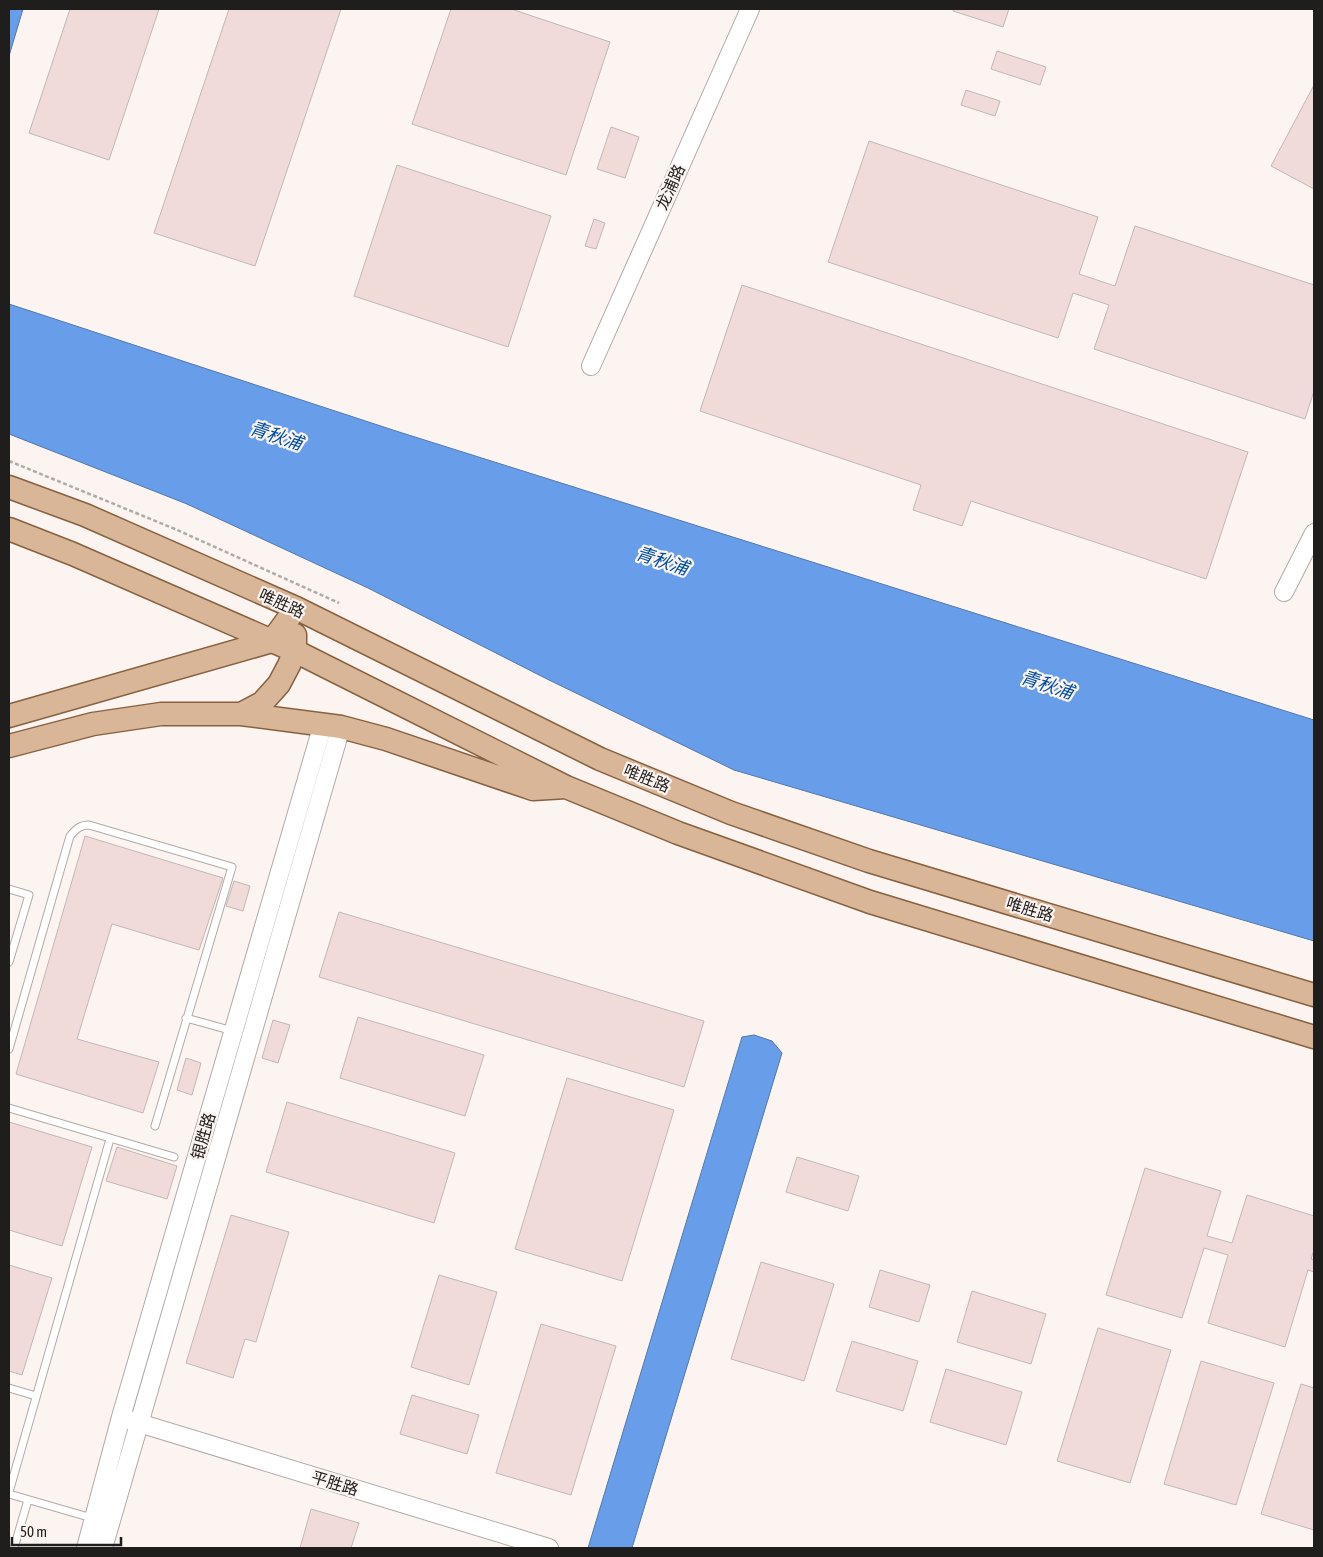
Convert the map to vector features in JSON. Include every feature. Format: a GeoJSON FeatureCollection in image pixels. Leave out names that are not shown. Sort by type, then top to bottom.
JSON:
{"type":"FeatureCollection","features":[{"type":"Feature","properties":{"kind":"main road","name":"唯胜路"},"geometry":{"type":"LineString","coordinates":[[9,487],[85,515],[296,608],[600,759],[731,813],[869,861],[1314,995]]}},
{"type":"Feature","properties":{"kind":"main road"},"geometry":{"type":"LineString","coordinates":[[9,529],[73,554],[295,651],[566,787],[678,834],[870,902],[1314,1036]]}},
{"type":"Feature","properties":{"kind":"main road"},"geometry":{"type":"LineString","coordinates":[[9,716],[272,641],[296,608]]}},
{"type":"Feature","properties":{"kind":"main road"},"geometry":{"type":"LineString","coordinates":[[241,714],[262,703],[279,684],[289,666],[295,651],[296,608]]}},
{"type":"Feature","properties":{"kind":"main road"},"geometry":{"type":"LineString","coordinates":[[9,746],[102,723],[161,714],[241,714],[332,726],[386,739],[533,789],[566,787]]}},
{"type":"Feature","properties":{"kind":"street","name":"龙浦路"},"geometry":{"type":"LineString","coordinates":[[591,366],[750,9]]}},
{"type":"Feature","properties":{"kind":"street"},"geometry":{"type":"LineString","coordinates":[[1284,592],[1314,533]]}},
{"type":"Feature","properties":{"kind":"street","name":"银胜路"},"geometry":{"type":"LineString","coordinates":[[86,1548],[121,1417],[233,1031],[332,726]]}},
{"type":"Feature","properties":{"kind":"street","name":"银胜路"},"geometry":{"type":"LineString","coordinates":[[103,1548],[332,726]]}},
{"type":"Feature","properties":{"kind":"street","name":"平胜路"},"geometry":{"type":"LineString","coordinates":[[121,1417],[549,1548]]}},
{"type":"Feature","properties":{"kind":"lane"},"geometry":{"type":"LineString","coordinates":[[9,1050],[70,836],[76,828],[83,825],[89,826],[232,867],[155,1126]]}},
{"type":"Feature","properties":{"kind":"lane"},"geometry":{"type":"LineString","coordinates":[[9,889],[29,895],[9,962]]}},
{"type":"Feature","properties":{"kind":"lane"},"geometry":{"type":"LineString","coordinates":[[186,1018],[233,1031]]}},
{"type":"Feature","properties":{"kind":"lane"},"geometry":{"type":"LineString","coordinates":[[9,1108],[174,1158]]}},
{"type":"Feature","properties":{"kind":"lane"},"geometry":{"type":"LineString","coordinates":[[94,1518],[9,1493],[110,1139]]}},
{"type":"Feature","properties":{"kind":"lane"},"geometry":{"type":"LineString","coordinates":[[9,1388],[36,1396]]}},
{"type":"Feature","properties":{"kind":"lane"},"geometry":{"type":"LineString","coordinates":[[14,1548],[28,1500]]}},
{"type":"Feature","properties":{"kind":"path"},"geometry":{"type":"LineString","coordinates":[[9,461],[175,529],[340,602]]}},
{"type":"Feature","properties":{"kind":"water"},"geometry":{"type":"Polygon","coordinates":[[[9,9],[23,9],[9,56],[9,9]]]}},
{"type":"Feature","properties":{"kind":"water","name":"青秋浦"},"geometry":{"type":"Polygon","coordinates":[[[9,304],[396,431],[1314,720],[1314,941],[734,770],[547,679],[368,588],[187,504],[9,434],[9,304]]]}},
{"type":"Feature","properties":{"kind":"water"},"geometry":{"type":"Polygon","coordinates":[[[754,1035],[772,1041],[782,1053],[632,1548],[588,1548],[742,1037],[754,1035]]]}},
{"type":"Feature","properties":{"kind":"building"},"geometry":{"type":"Polygon","coordinates":[[[70,9],[159,9],[109,160],[29,133],[70,9]]]}},
{"type":"Feature","properties":{"kind":"building"},"geometry":{"type":"Polygon","coordinates":[[[229,9],[341,9],[255,266],[154,233],[229,9]]]}},
{"type":"Feature","properties":{"kind":"building"},"geometry":{"type":"Polygon","coordinates":[[[451,9],[511,9],[610,42],[566,175],[412,124],[451,9]]]}},
{"type":"Feature","properties":{"kind":"building"},"geometry":{"type":"Polygon","coordinates":[[[953,9],[1009,9],[1003,27],[953,11],[953,9]]]}},
{"type":"Feature","properties":{"kind":"building"},"geometry":{"type":"Polygon","coordinates":[[[997,51],[1046,67],[1040,85],[991,69],[997,51]]]}},
{"type":"Feature","properties":{"kind":"building"},"geometry":{"type":"Polygon","coordinates":[[[1314,85],[1314,189],[1271,166],[1314,85]]]}},
{"type":"Feature","properties":{"kind":"building"},"geometry":{"type":"Polygon","coordinates":[[[966,90],[1000,101],[995,116],[961,105],[966,90]]]}},
{"type":"Feature","properties":{"kind":"building"},"geometry":{"type":"Polygon","coordinates":[[[611,127],[639,137],[625,178],[597,169],[611,127]]]}},
{"type":"Feature","properties":{"kind":"building"},"geometry":{"type":"Polygon","coordinates":[[[869,141],[1098,217],[1079,274],[1115,286],[1135,226],[1314,285],[1314,391],[1305,419],[1094,349],[1109,305],[1073,293],[1058,338],[828,262],[869,141]]]}},
{"type":"Feature","properties":{"kind":"building"},"geometry":{"type":"Polygon","coordinates":[[[397,165],[551,216],[508,347],[354,296],[397,165]]]}},
{"type":"Feature","properties":{"kind":"building"},"geometry":{"type":"Polygon","coordinates":[[[594,219],[605,223],[596,249],[585,246],[594,219]]]}},
{"type":"Feature","properties":{"kind":"building"},"geometry":{"type":"Polygon","coordinates":[[[742,285],[1248,452],[1206,579],[971,501],[962,526],[913,510],[921,485],[700,411],[742,285]]]}},
{"type":"Feature","properties":{"kind":"building"},"geometry":{"type":"Polygon","coordinates":[[[85,836],[223,878],[199,950],[112,924],[77,1039],[159,1062],[143,1113],[16,1074],[85,836]]]}},
{"type":"Feature","properties":{"kind":"building"},"geometry":{"type":"Polygon","coordinates":[[[234,881],[250,886],[243,911],[226,906],[234,881]]]}},
{"type":"Feature","properties":{"kind":"building"},"geometry":{"type":"Polygon","coordinates":[[[339,912],[704,1021],[684,1087],[319,977],[339,912]]]}},
{"type":"Feature","properties":{"kind":"building"},"geometry":{"type":"Polygon","coordinates":[[[358,1017],[484,1055],[465,1116],[340,1078],[358,1017]]]}},
{"type":"Feature","properties":{"kind":"building"},"geometry":{"type":"Polygon","coordinates":[[[273,1020],[290,1025],[278,1063],[262,1058],[273,1020]]]}},
{"type":"Feature","properties":{"kind":"building"},"geometry":{"type":"Polygon","coordinates":[[[186,1058],[201,1063],[192,1095],[177,1090],[186,1058]]]}},
{"type":"Feature","properties":{"kind":"building"},"geometry":{"type":"Polygon","coordinates":[[[567,1078],[674,1110],[622,1281],[515,1249],[567,1078]]]}},
{"type":"Feature","properties":{"kind":"building"},"geometry":{"type":"Polygon","coordinates":[[[287,1102],[455,1153],[434,1223],[266,1172],[287,1102]]]}},
{"type":"Feature","properties":{"kind":"building"},"geometry":{"type":"Polygon","coordinates":[[[9,1122],[92,1147],[62,1246],[9,1230],[9,1122]]]}},
{"type":"Feature","properties":{"kind":"building"},"geometry":{"type":"Polygon","coordinates":[[[117,1147],[177,1166],[167,1199],[106,1181],[117,1147]]]}},
{"type":"Feature","properties":{"kind":"building"},"geometry":{"type":"Polygon","coordinates":[[[797,1157],[859,1176],[848,1211],[786,1192],[797,1157]]]}},
{"type":"Feature","properties":{"kind":"building"},"geometry":{"type":"Polygon","coordinates":[[[1145,1168],[1221,1191],[1207,1236],[1232,1243],[1247,1195],[1314,1216],[1314,1250],[1311,1259],[1314,1260],[1314,1272],[1308,1270],[1285,1347],[1208,1323],[1228,1255],[1204,1248],[1182,1318],[1106,1295],[1145,1168]]]}},
{"type":"Feature","properties":{"kind":"building"},"geometry":{"type":"Polygon","coordinates":[[[231,1215],[289,1232],[256,1342],[245,1339],[233,1378],[186,1363],[231,1215]]]}},
{"type":"Feature","properties":{"kind":"building"},"geometry":{"type":"Polygon","coordinates":[[[761,1262],[834,1284],[804,1381],[731,1359],[761,1262]]]}},
{"type":"Feature","properties":{"kind":"building"},"geometry":{"type":"Polygon","coordinates":[[[9,1265],[52,1278],[22,1375],[9,1371],[9,1265]]]}},
{"type":"Feature","properties":{"kind":"building"},"geometry":{"type":"Polygon","coordinates":[[[880,1270],[930,1285],[919,1322],[869,1307],[880,1270]]]}},
{"type":"Feature","properties":{"kind":"building"},"geometry":{"type":"Polygon","coordinates":[[[439,1275],[497,1292],[469,1385],[411,1367],[439,1275]]]}},
{"type":"Feature","properties":{"kind":"building"},"geometry":{"type":"Polygon","coordinates":[[[972,1291],[1046,1314],[1031,1364],[957,1342],[972,1291]]]}},
{"type":"Feature","properties":{"kind":"building"},"geometry":{"type":"Polygon","coordinates":[[[541,1324],[616,1346],[571,1495],[496,1473],[541,1324]]]}},
{"type":"Feature","properties":{"kind":"building"},"geometry":{"type":"Polygon","coordinates":[[[1098,1328],[1171,1350],[1130,1483],[1057,1461],[1098,1328]]]}},
{"type":"Feature","properties":{"kind":"building"},"geometry":{"type":"Polygon","coordinates":[[[852,1341],[918,1361],[903,1411],[836,1391],[852,1341]]]}},
{"type":"Feature","properties":{"kind":"building"},"geometry":{"type":"Polygon","coordinates":[[[1201,1361],[1274,1383],[1236,1505],[1164,1484],[1201,1361]]]}},
{"type":"Feature","properties":{"kind":"building"},"geometry":{"type":"Polygon","coordinates":[[[946,1369],[1022,1392],[1006,1445],[930,1422],[946,1369]]]}},
{"type":"Feature","properties":{"kind":"building"},"geometry":{"type":"Polygon","coordinates":[[[1301,1384],[1314,1388],[1314,1530],[1261,1514],[1301,1384]]]}},
{"type":"Feature","properties":{"kind":"building"},"geometry":{"type":"Polygon","coordinates":[[[412,1395],[479,1415],[467,1454],[400,1434],[412,1395]]]}},
{"type":"Feature","properties":{"kind":"building"},"geometry":{"type":"Polygon","coordinates":[[[311,1509],[359,1523],[351,1548],[300,1548],[311,1509]]]}}]}
